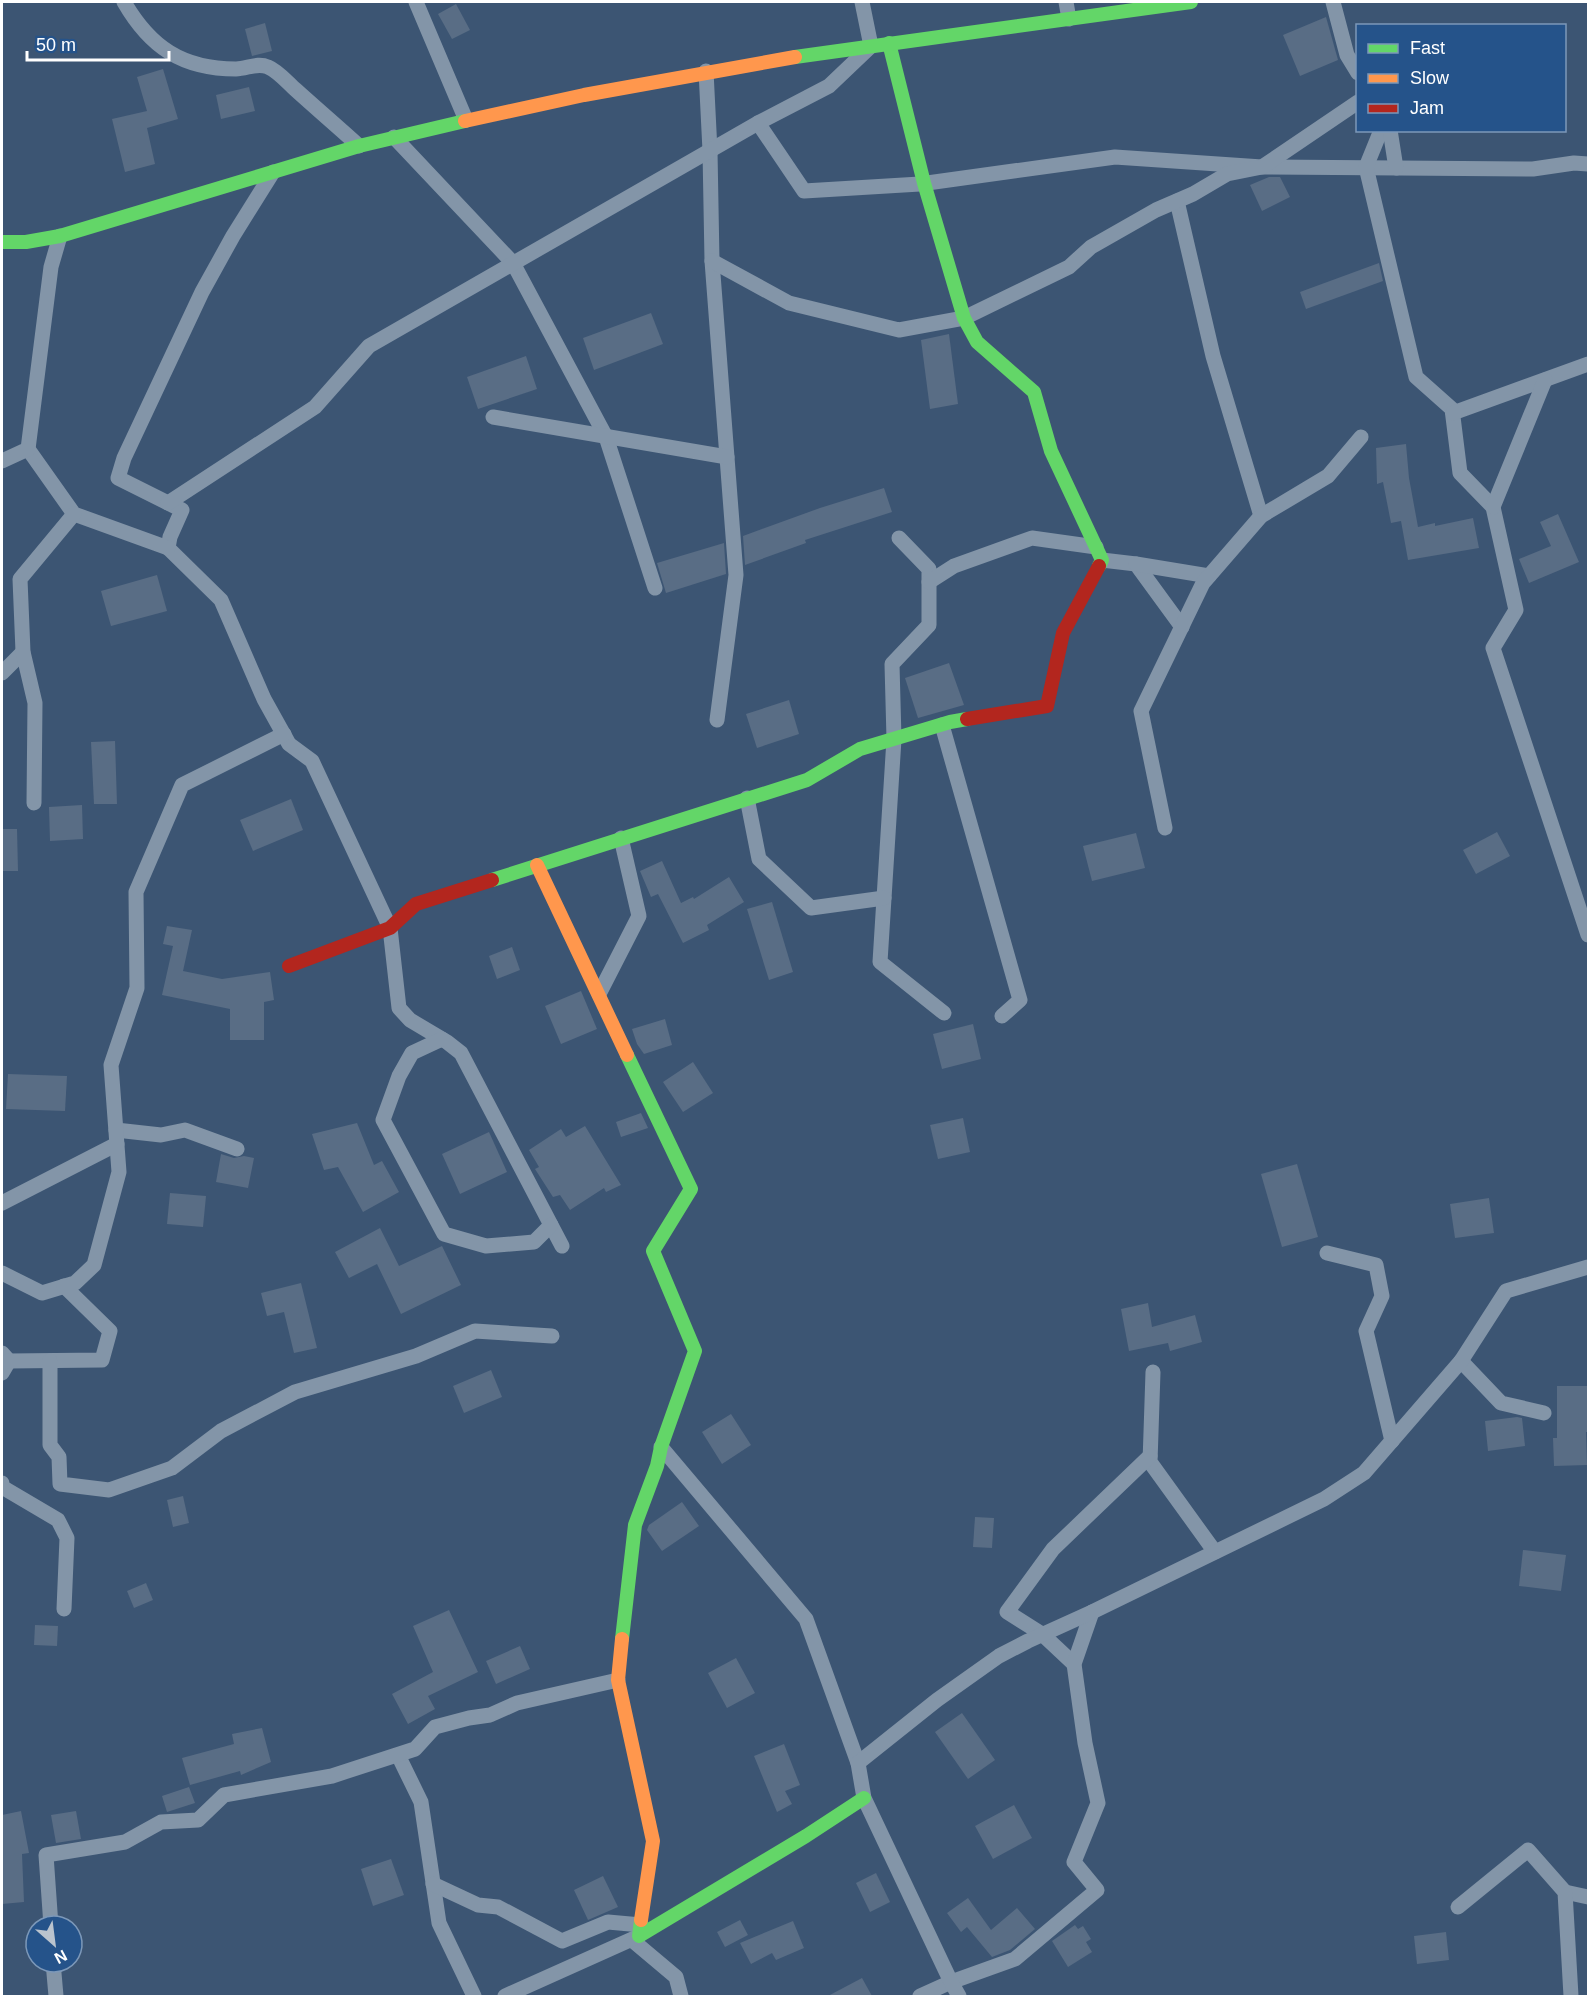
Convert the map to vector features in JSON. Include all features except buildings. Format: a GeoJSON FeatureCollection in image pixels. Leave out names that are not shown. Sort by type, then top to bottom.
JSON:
{"type":"FeatureCollection","features":[{"type":"Feature","properties":{"kind":"street"},"geometry":{"type":"LineString","coordinates":[[124,2],[135,20],[156,44],[183,61],[209,67],[238,69],[254,65],[268,67],[358,146]]}},
{"type":"Feature","properties":{"kind":"street"},"geometry":{"type":"LineString","coordinates":[[417,2],[466,120]]}},
{"type":"Feature","properties":{"kind":"street"},"geometry":{"type":"LineString","coordinates":[[862,2],[871,46]]}},
{"type":"Feature","properties":{"kind":"street"},"geometry":{"type":"LineString","coordinates":[[1066,2],[1069,18]]}},
{"type":"Feature","properties":{"kind":"street"},"geometry":{"type":"LineString","coordinates":[[2,242],[26,242],[60,236],[394,137],[706,71],[889,43],[1191,2]]}},
{"type":"Feature","properties":{"kind":"street"},"geometry":{"type":"LineString","coordinates":[[1333,2],[1347,55],[1356,70]]}},
{"type":"Feature","properties":{"kind":"street"},"geometry":{"type":"LineString","coordinates":[[289,966],[390,928],[416,903],[807,780],[860,748],[942,725],[1047,706],[1063,633],[1099,554],[1051,451],[1035,392],[977,342],[964,318],[924,183],[889,43]]}},
{"type":"Feature","properties":{"kind":"street"},"geometry":{"type":"LineString","coordinates":[[168,503],[315,407],[369,346],[758,123],[829,86],[871,46]]}},
{"type":"Feature","properties":{"kind":"street"},"geometry":{"type":"LineString","coordinates":[[706,71],[712,261],[736,575],[717,720]]}},
{"type":"Feature","properties":{"kind":"street"},"geometry":{"type":"LineString","coordinates":[[712,261],[789,303],[899,330],[964,318],[1069,267],[1077,257],[1106,237],[1227,174],[1262,167],[1356,103]]}},
{"type":"Feature","properties":{"kind":"street"},"geometry":{"type":"LineString","coordinates":[[758,123],[804,191],[924,183],[1115,158],[1262,167],[1533,170],[1588,164]]}},
{"type":"Feature","properties":{"kind":"street"},"geometry":{"type":"LineString","coordinates":[[1381,132],[1366,167],[1416,377],[1452,409],[1460,473],[1493,507],[1516,610],[1493,648],[1588,935]]}},
{"type":"Feature","properties":{"kind":"street"},"geometry":{"type":"LineString","coordinates":[[1390,132],[1396,168]]}},
{"type":"Feature","properties":{"kind":"street"},"geometry":{"type":"LineString","coordinates":[[394,137],[513,263],[606,437],[655,588]]}},
{"type":"Feature","properties":{"kind":"street"},"geometry":{"type":"LineString","coordinates":[[168,548],[170,537],[182,510],[118,478],[124,458],[202,292],[233,236],[273,172]]}},
{"type":"Feature","properties":{"kind":"street"},"geometry":{"type":"LineString","coordinates":[[1177,201],[1213,356],[1261,516]]}},
{"type":"Feature","properties":{"kind":"street"},"geometry":{"type":"LineString","coordinates":[[60,236],[51,267],[28,449],[74,514],[168,548],[220,600],[264,699],[289,744],[312,761],[390,928],[399,1008],[410,1020],[461,1053],[562,1246]]}},
{"type":"Feature","properties":{"kind":"street"},"geometry":{"type":"LineString","coordinates":[[1453,413],[1588,364]]}},
{"type":"Feature","properties":{"kind":"street"},"geometry":{"type":"LineString","coordinates":[[1493,507],[1545,380]]}},
{"type":"Feature","properties":{"kind":"street"},"geometry":{"type":"LineString","coordinates":[[494,417],[727,457]]}},
{"type":"Feature","properties":{"kind":"street"},"geometry":{"type":"LineString","coordinates":[[1166,828],[1141,711],[1203,583],[1261,516],[1328,476],[1361,437]]}},
{"type":"Feature","properties":{"kind":"street"},"geometry":{"type":"LineString","coordinates":[[2,461],[28,449]]}},
{"type":"Feature","properties":{"kind":"street"},"geometry":{"type":"LineString","coordinates":[[34,803],[35,703],[23,652],[20,579],[74,514]]}},
{"type":"Feature","properties":{"kind":"street"},"geometry":{"type":"LineString","coordinates":[[899,538],[929,569],[929,625],[892,664],[894,739],[880,962],[944,1013]]}},
{"type":"Feature","properties":{"kind":"street"},"geometry":{"type":"LineString","coordinates":[[929,582],[954,566],[1032,538],[1136,564],[1209,576]]}},
{"type":"Feature","properties":{"kind":"street"},"geometry":{"type":"LineString","coordinates":[[1136,564],[1182,627]]}},
{"type":"Feature","properties":{"kind":"street"},"geometry":{"type":"LineString","coordinates":[[2,673],[23,652]]}},
{"type":"Feature","properties":{"kind":"street"},"geometry":{"type":"LineString","coordinates":[[942,725],[1020,1000],[1002,1016]]}},
{"type":"Feature","properties":{"kind":"street"},"geometry":{"type":"LineString","coordinates":[[2,1273],[42,1293],[75,1283],[94,1265],[118,1172],[111,1065],[137,988],[136,892],[182,786],[284,734]]}},
{"type":"Feature","properties":{"kind":"street"},"geometry":{"type":"LineString","coordinates":[[747,798],[759,860],[812,908],[884,898]]}},
{"type":"Feature","properties":{"kind":"street"},"geometry":{"type":"LineString","coordinates":[[598,994],[639,916],[621,838]]}},
{"type":"Feature","properties":{"kind":"street"},"geometry":{"type":"LineString","coordinates":[[537,865],[691,1189],[654,1251],[694,1351],[661,1447],[657,1466],[635,1525],[618,1680],[653,1840],[637,1934]]}},
{"type":"Feature","properties":{"kind":"street"},"geometry":{"type":"LineString","coordinates":[[442,1039],[412,1053],[399,1076],[383,1120],[444,1234],[486,1246],[534,1242],[551,1225]]}},
{"type":"Feature","properties":{"kind":"street"},"geometry":{"type":"LineString","coordinates":[[2,1203],[116,1137],[161,1135],[185,1130],[237,1149]]}},
{"type":"Feature","properties":{"kind":"street"},"geometry":{"type":"LineString","coordinates":[[1327,1253],[1377,1265],[1383,1296],[1366,1330],[1392,1441]]}},
{"type":"Feature","properties":{"kind":"street"},"geometry":{"type":"LineString","coordinates":[[858,1763],[937,1700],[999,1656],[1324,1499],[1365,1473],[1461,1361],[1506,1291],[1588,1267]]}},
{"type":"Feature","properties":{"kind":"street"},"geometry":{"type":"LineString","coordinates":[[4,1363],[102,1360],[110,1331],[64,1286]]}},
{"type":"Feature","properties":{"kind":"street"},"geometry":{"type":"LineString","coordinates":[[50,1361],[50,1444],[59,1457],[60,1484],[109,1490],[172,1468],[221,1431],[294,1392],[416,1356],[475,1331],[552,1336]]}},
{"type":"Feature","properties":{"kind":"street"},"geometry":{"type":"LineString","coordinates":[[1461,1361],[1501,1403],[1544,1413]]}},
{"type":"Feature","properties":{"kind":"street"},"geometry":{"type":"LineString","coordinates":[[1153,1372],[1150,1462],[1215,1552]]}},
{"type":"Feature","properties":{"kind":"street"},"geometry":{"type":"LineString","coordinates":[[661,1447],[806,1619],[858,1763],[864,1798],[959,1996]]}},
{"type":"Feature","properties":{"kind":"street"},"geometry":{"type":"LineString","coordinates":[[1074,1664],[1042,1634],[1007,1612],[1053,1549],[1150,1456]]}},
{"type":"Feature","properties":{"kind":"street"},"geometry":{"type":"LineString","coordinates":[[2,1486],[58,1520],[68,1538],[64,1609]]}},
{"type":"Feature","properties":{"kind":"street"},"geometry":{"type":"LineString","coordinates":[[920,1996],[1015,1959],[1097,1890],[1074,1862],[1098,1803],[1085,1743],[1074,1664],[1092,1612]]}},
{"type":"Feature","properties":{"kind":"street"},"geometry":{"type":"LineString","coordinates":[[50,1914],[46,1855],[125,1842],[162,1822],[198,1820],[224,1795],[332,1776],[415,1749],[435,1727],[490,1715],[516,1703],[618,1680]]}},
{"type":"Feature","properties":{"kind":"street"},"geometry":{"type":"LineString","coordinates":[[398,1755],[421,1802],[439,1923],[474,1996]]}},
{"type":"Feature","properties":{"kind":"street"},"geometry":{"type":"LineString","coordinates":[[505,1996],[637,1934],[806,1836],[864,1798]]}},
{"type":"Feature","properties":{"kind":"street"},"geometry":{"type":"LineString","coordinates":[[1458,1907],[1528,1850],[1565,1893],[1571,1996]]}},
{"type":"Feature","properties":{"kind":"street"},"geometry":{"type":"LineString","coordinates":[[433,1884],[478,1905],[498,1907],[562,1941],[608,1922],[637,1934],[676,1977],[681,1996]]}},
{"type":"Feature","properties":{"kind":"street"},"geometry":{"type":"LineString","coordinates":[[1565,1893],[1588,1897]]}},
{"type":"Feature","properties":{"kind":"street"},"geometry":{"type":"LineString","coordinates":[[54,1974],[56,1996]]}},
{"type":"Feature","properties":{"kind":"traffic: fast"},"geometry":{"type":"LineString","coordinates":[[795,57],[1191,2]]}},
{"type":"Feature","properties":{"kind":"traffic: fast"},"geometry":{"type":"LineString","coordinates":[[889,43],[924,183],[964,318],[977,342],[1034,392],[1051,451],[1102,560],[1099,566]]}},
{"type":"Feature","properties":{"kind":"traffic: fast"},"geometry":{"type":"LineString","coordinates":[[2,242],[26,242],[60,236],[359,146],[465,121]]}},
{"type":"Feature","properties":{"kind":"traffic: fast"},"geometry":{"type":"LineString","coordinates":[[492,880],[807,780],[860,749],[967,719]]}},
{"type":"Feature","properties":{"kind":"traffic: fast"},"geometry":{"type":"LineString","coordinates":[[622,1639],[635,1525],[695,1351],[653,1251],[691,1189],[627,1055]]}},
{"type":"Feature","properties":{"kind":"traffic: fast"},"geometry":{"type":"LineString","coordinates":[[641,1920],[639,1936],[806,1836],[864,1798]]}},
{"type":"Feature","properties":{"kind":"traffic: slow"},"geometry":{"type":"LineString","coordinates":[[465,121],[584,95],[795,57]]}},
{"type":"Feature","properties":{"kind":"traffic: slow"},"geometry":{"type":"LineString","coordinates":[[537,865],[627,1055]]}},
{"type":"Feature","properties":{"kind":"traffic: slow"},"geometry":{"type":"LineString","coordinates":[[622,1639],[618,1680],[653,1841],[641,1920]]}},
{"type":"Feature","properties":{"kind":"traffic: jam"},"geometry":{"type":"LineString","coordinates":[[967,719],[1047,706],[1063,633],[1099,566]]}},
{"type":"Feature","properties":{"kind":"traffic: jam"},"geometry":{"type":"LineString","coordinates":[[289,966],[390,928],[416,904],[492,880]]}}]}
